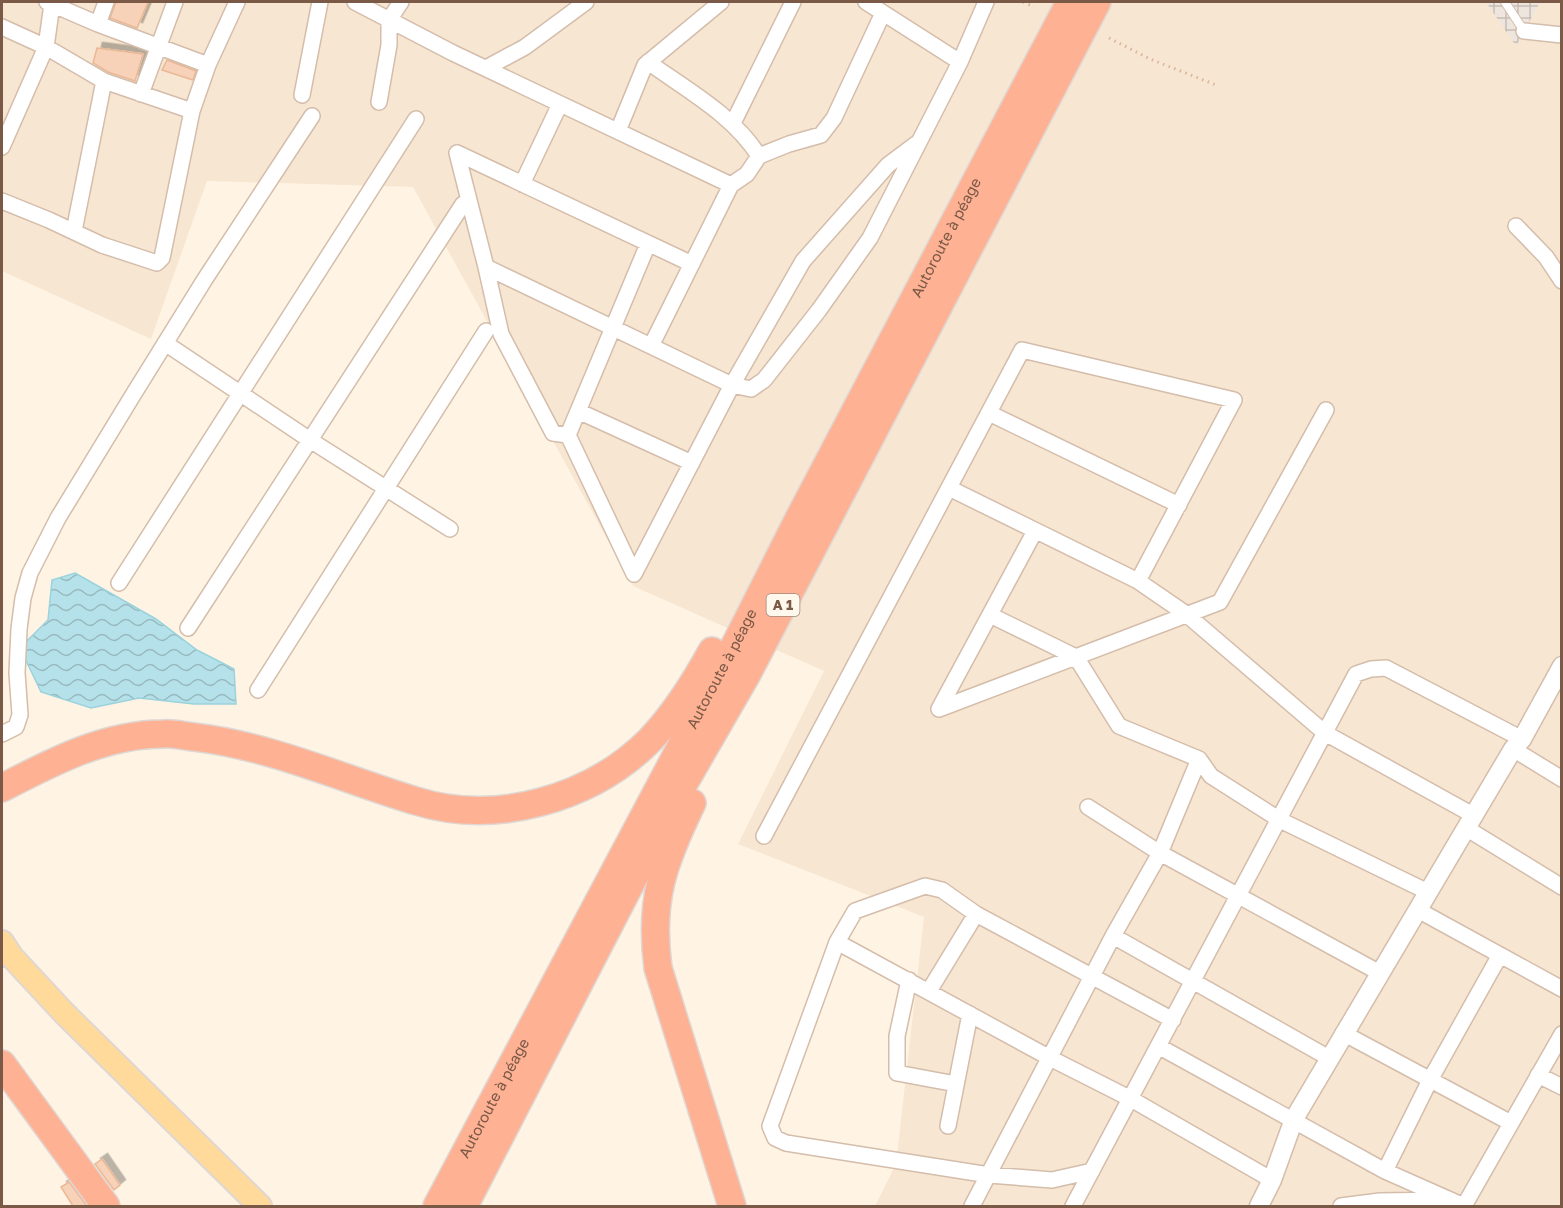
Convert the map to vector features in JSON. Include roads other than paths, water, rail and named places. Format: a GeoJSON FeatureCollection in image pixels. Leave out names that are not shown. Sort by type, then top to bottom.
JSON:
{"type":"FeatureCollection","features":[{"type":"Feature","properties":{"kind":"highway","name":"Autoroute à péage"},"geometry":{"type":"LineString","coordinates":[[437,1206],[736,643],[798,520],[1070,2]]}},
{"type":"Feature","properties":{"kind":"highway","name":"A 1"},"geometry":{"type":"LineString","coordinates":[[464,1206],[668,811],[747,674],[1097,2]]}},
{"type":"Feature","properties":{"kind":"highway"},"geometry":{"type":"LineString","coordinates":[[2,788],[40,768],[95,745],[145,734],[166,734],[224,740],[275,754],[419,802],[461,810],[505,810],[552,799],[590,784],[624,763],[650,740],[674,711],[700,673],[749,584],[774,547],[798,520]]}},
{"type":"Feature","properties":{"kind":"highway"},"geometry":{"type":"LineString","coordinates":[[732,1206],[658,968],[654,923],[658,893],[668,855],[721,741],[747,674]]}},
{"type":"Feature","properties":{"kind":"highway"},"geometry":{"type":"LineString","coordinates":[[2,1064],[106,1206]]}},
{"type":"Feature","properties":{"kind":"main road"},"geometry":{"type":"LineString","coordinates":[[5,950],[65,1014],[260,1206]]}},
{"type":"Feature","properties":{"kind":"street"},"geometry":{"type":"LineString","coordinates":[[98,24],[106,2]]}},
{"type":"Feature","properties":{"kind":"street"},"geometry":{"type":"LineString","coordinates":[[141,93],[175,2]]}},
{"type":"Feature","properties":{"kind":"street"},"geometry":{"type":"LineString","coordinates":[[2,201],[102,245],[157,263],[162,258],[192,111],[208,65],[237,2]]}},
{"type":"Feature","properties":{"kind":"street"},"geometry":{"type":"LineString","coordinates":[[302,95],[320,2]]}},
{"type":"Feature","properties":{"kind":"street"},"geometry":{"type":"LineString","coordinates":[[355,2],[486,68],[731,185]]}},
{"type":"Feature","properties":{"kind":"street"},"geometry":{"type":"LineString","coordinates":[[379,102],[389,45],[389,20],[401,2]]}},
{"type":"Feature","properties":{"kind":"street"},"geometry":{"type":"LineString","coordinates":[[486,68],[525,46],[586,2]]}},
{"type":"Feature","properties":{"kind":"street"},"geometry":{"type":"LineString","coordinates":[[618,131],[645,65],[721,2]]}},
{"type":"Feature","properties":{"kind":"street"},"geometry":{"type":"LineString","coordinates":[[733,123],[793,2]]}},
{"type":"Feature","properties":{"kind":"street"},"geometry":{"type":"LineString","coordinates":[[866,2],[960,62]]}},
{"type":"Feature","properties":{"kind":"street"},"geometry":{"type":"LineString","coordinates":[[486,267],[732,385],[751,388],[764,380],[819,310],[870,238],[960,62],[986,2]]}},
{"type":"Feature","properties":{"kind":"street"},"geometry":{"type":"LineString","coordinates":[[2,147],[46,47],[49,3],[208,65]]}},
{"type":"Feature","properties":{"kind":"street"},"geometry":{"type":"LineString","coordinates":[[651,346],[731,185],[747,174],[759,156],[821,135],[834,118],[883,13]]}},
{"type":"Feature","properties":{"kind":"street"},"geometry":{"type":"LineString","coordinates":[[2,27],[46,47],[104,81],[192,111]]}},
{"type":"Feature","properties":{"kind":"street"},"geometry":{"type":"LineString","coordinates":[[1524,31],[1562,35]]}},
{"type":"Feature","properties":{"kind":"street"},"geometry":{"type":"LineString","coordinates":[[648,62],[733,123],[749,140],[759,156]]}},
{"type":"Feature","properties":{"kind":"street"},"geometry":{"type":"LineString","coordinates":[[74,231],[104,81]]}},
{"type":"Feature","properties":{"kind":"street"},"geometry":{"type":"LineString","coordinates":[[522,184],[560,104]]}},
{"type":"Feature","properties":{"kind":"street"},"geometry":{"type":"LineString","coordinates":[[2,734],[16,727],[20,715],[17,673],[18,641],[23,598],[30,573],[58,518],[165,343],[312,116]]}},
{"type":"Feature","properties":{"kind":"street"},"geometry":{"type":"LineString","coordinates":[[119,583],[416,119]]}},
{"type":"Feature","properties":{"kind":"street"},"geometry":{"type":"LineString","coordinates":[[648,244],[568,435],[634,574],[732,385],[803,261],[888,165],[919,142]]}},
{"type":"Feature","properties":{"kind":"street"},"geometry":{"type":"LineString","coordinates":[[568,435],[553,433],[501,334],[457,153],[692,264]]}},
{"type":"Feature","properties":{"kind":"street"},"geometry":{"type":"LineString","coordinates":[[188,628],[463,204]]}},
{"type":"Feature","properties":{"kind":"street"},"geometry":{"type":"LineString","coordinates":[[1516,226],[1546,257],[1562,281]]}},
{"type":"Feature","properties":{"kind":"street"},"geometry":{"type":"LineString","coordinates":[[258,690],[486,331]]}},
{"type":"Feature","properties":{"kind":"street"},"geometry":{"type":"LineString","coordinates":[[165,343],[310,440],[450,529]]}},
{"type":"Feature","properties":{"kind":"street"},"geometry":{"type":"LineString","coordinates":[[764,836],[1022,350],[1234,400],[1138,581]]}},
{"type":"Feature","properties":{"kind":"street"},"geometry":{"type":"LineString","coordinates":[[1035,531],[939,709],[1220,602],[1326,410]]}},
{"type":"Feature","properties":{"kind":"street"},"geometry":{"type":"LineString","coordinates":[[578,411],[692,463]]}},
{"type":"Feature","properties":{"kind":"street"},"geometry":{"type":"LineString","coordinates":[[989,412],[1179,505]]}},
{"type":"Feature","properties":{"kind":"street"},"geometry":{"type":"LineString","coordinates":[[949,488],[1138,581],[1186,614],[1325,733],[1470,822],[1559,881]]}},
{"type":"Feature","properties":{"kind":"street"},"geometry":{"type":"LineString","coordinates":[[990,615],[1076,657],[1119,726],[1199,759],[1211,776],[1280,820],[1428,892]]}},
{"type":"Feature","properties":{"kind":"street"},"geometry":{"type":"LineString","coordinates":[[1259,1206],[1272,1180],[1294,1119],[1561,667]]}},
{"type":"Feature","properties":{"kind":"street"},"geometry":{"type":"LineString","coordinates":[[1073,1206],[1356,674],[1371,669],[1386,668],[1517,744],[1562,779]]}},
{"type":"Feature","properties":{"kind":"street"},"geometry":{"type":"LineString","coordinates":[[972,1206],[1113,936],[1161,853],[1199,759]]}},
{"type":"Feature","properties":{"kind":"street"},"geometry":{"type":"LineString","coordinates":[[1088,807],[1161,853],[1380,973]]}},
{"type":"Feature","properties":{"kind":"street"},"geometry":{"type":"LineString","coordinates":[[1092,1171],[1052,1180],[989,1175],[786,1143],[775,1138],[770,1126],[837,942],[855,911],[925,886],[942,890],[976,914],[1173,1020]]}},
{"type":"Feature","properties":{"kind":"street"},"geometry":{"type":"LineString","coordinates":[[1418,910],[1562,989]]}},
{"type":"Feature","properties":{"kind":"street"},"geometry":{"type":"LineString","coordinates":[[929,991],[976,914]]}},
{"type":"Feature","properties":{"kind":"street"},"geometry":{"type":"LineString","coordinates":[[1113,936],[1329,1058]]}},
{"type":"Feature","properties":{"kind":"street"},"geometry":{"type":"LineString","coordinates":[[837,942],[1050,1058],[1131,1099],[1272,1180]]}},
{"type":"Feature","properties":{"kind":"street"},"geometry":{"type":"LineString","coordinates":[[1385,1171],[1430,1080],[1500,955]]}},
{"type":"Feature","properties":{"kind":"street"},"geometry":{"type":"LineString","coordinates":[[909,980],[897,1036],[895,1064],[897,1073],[956,1084]]}},
{"type":"Feature","properties":{"kind":"street"},"geometry":{"type":"LineString","coordinates":[[948,1126],[970,1014]]}},
{"type":"Feature","properties":{"kind":"street"},"geometry":{"type":"LineString","coordinates":[[1343,1033],[1511,1123]]}},
{"type":"Feature","properties":{"kind":"street"},"geometry":{"type":"LineString","coordinates":[[1461,1204],[1562,1034]]}},
{"type":"Feature","properties":{"kind":"street"},"geometry":{"type":"LineString","coordinates":[[1158,1046],[1385,1171],[1461,1204]]}},
{"type":"Feature","properties":{"kind":"street"},"geometry":{"type":"LineString","coordinates":[[1538,1074],[1562,1088]]}},
{"type":"Feature","properties":{"kind":"street"},"geometry":{"type":"LineString","coordinates":[[1341,1206],[1380,1201],[1461,1204]]}},
{"type":"Feature","properties":{"kind":"lane"},"geometry":{"type":"LineString","coordinates":[[1505,2],[1524,31]]}},
{"type":"Feature","properties":{"kind":"water"},"geometry":{"type":"Polygon","coordinates":[[[75,573],[156,619],[197,650],[234,669],[236,704],[194,704],[139,698],[91,708],[41,692],[20,648],[48,620],[52,580],[75,573]]]}}]}
